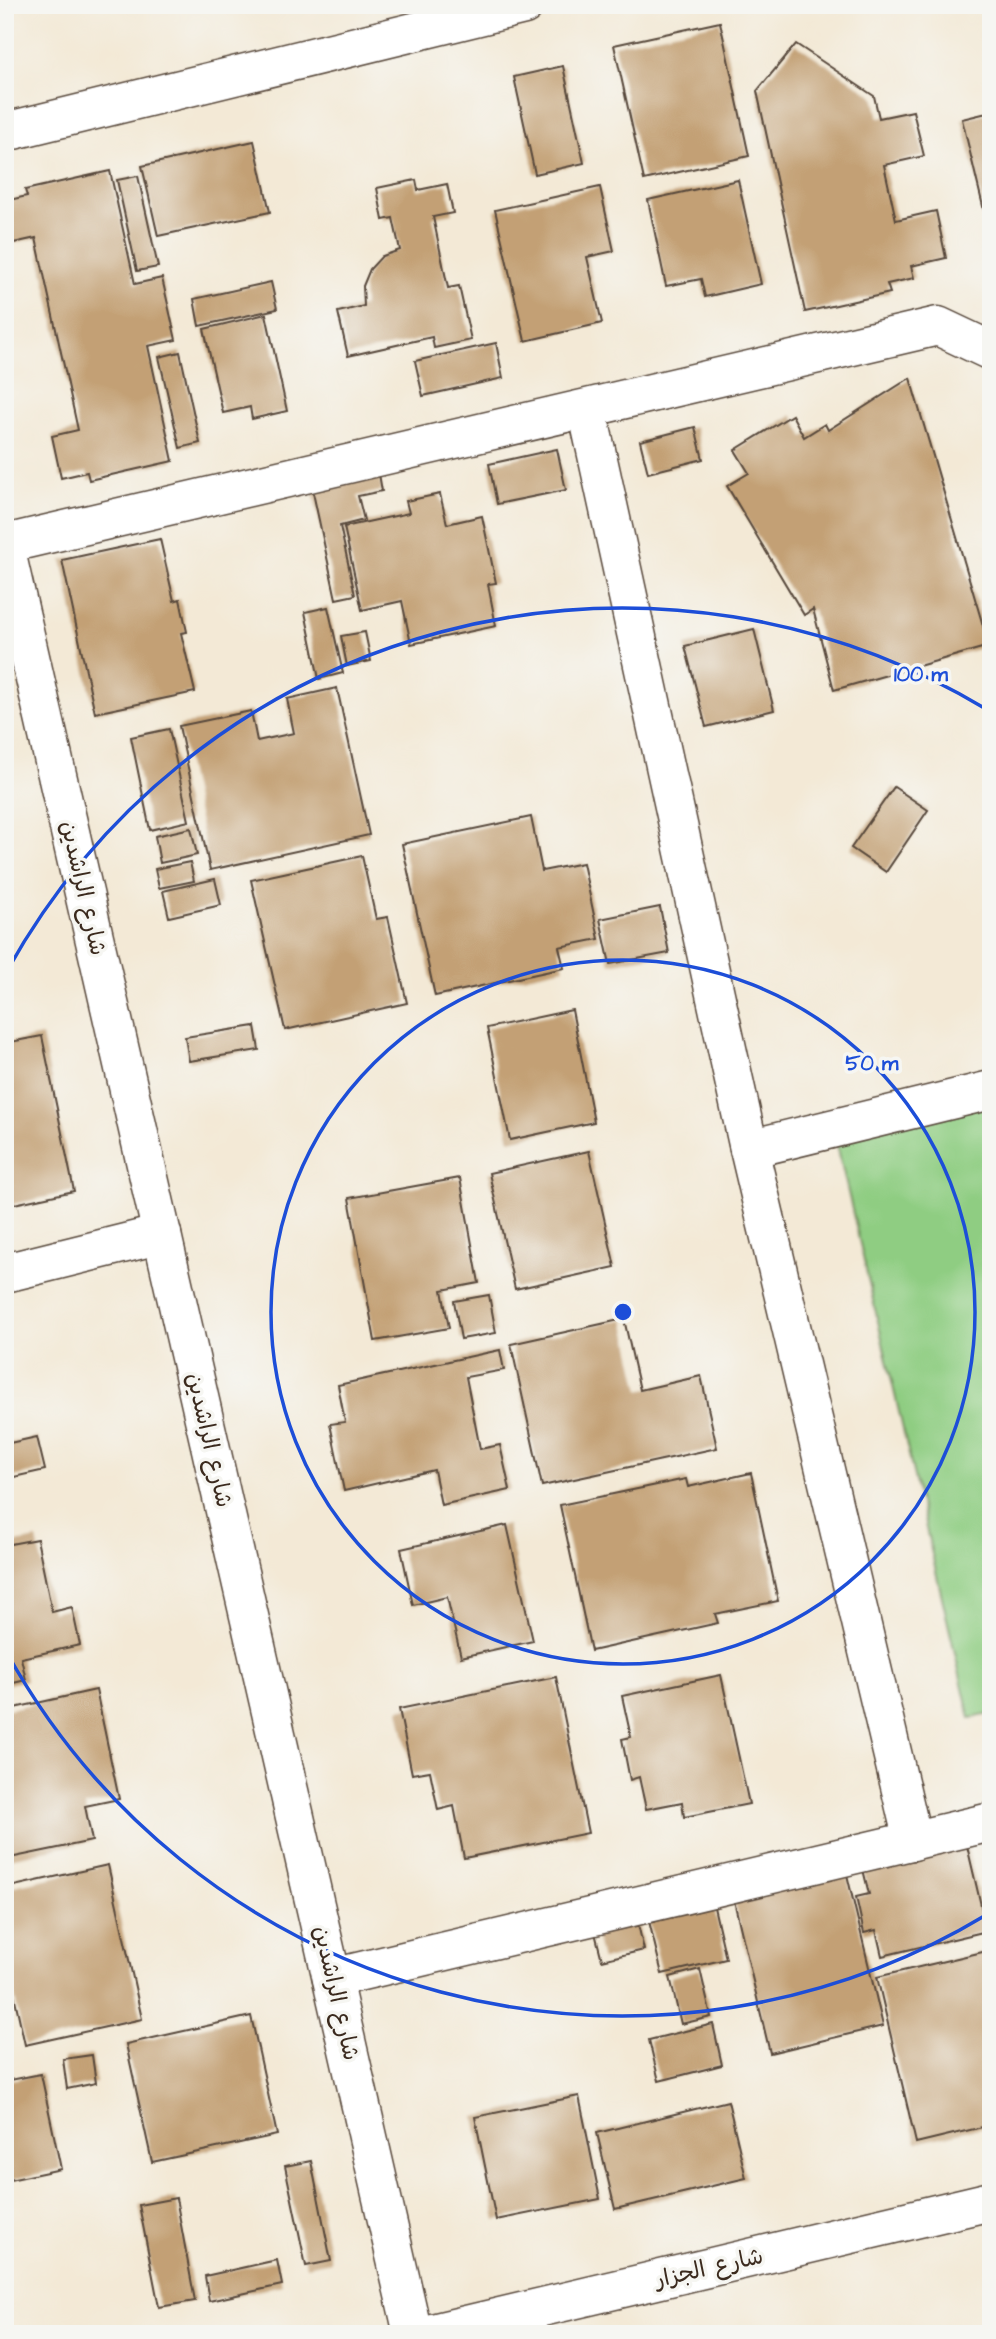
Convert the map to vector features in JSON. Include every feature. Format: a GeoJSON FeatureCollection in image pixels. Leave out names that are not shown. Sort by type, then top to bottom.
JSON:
{"type":"FeatureCollection","features":[{"type":"Feature","properties":{"kind":"street"},"geometry":{"type":"LineString","coordinates":[[5,132],[524,5]]}},
{"type":"Feature","properties":{"kind":"street"},"geometry":{"type":"LineString","coordinates":[[5,546],[938,326],[991,351]]}},
{"type":"Feature","properties":{"kind":"street"},"geometry":{"type":"LineString","coordinates":[[587,409],[749,1149],[913,1841]]}},
{"type":"Feature","properties":{"kind":"street","name":"شارع الراشدين"},"geometry":{"type":"LineString","coordinates":[[5,546],[413,2334]]}},
{"type":"Feature","properties":{"kind":"street"},"geometry":{"type":"LineString","coordinates":[[749,1149],[991,1090]]}},
{"type":"Feature","properties":{"kind":"street"},"geometry":{"type":"LineString","coordinates":[[5,1273],[162,1234]]}},
{"type":"Feature","properties":{"kind":"street"},"geometry":{"type":"LineString","coordinates":[[332,1978],[991,1822]]}},
{"type":"Feature","properties":{"kind":"street","name":"شارع الجزار"},"geometry":{"type":"LineString","coordinates":[[428,2334],[991,2201]]}},
{"type":"Feature","properties":{"kind":"green space"},"geometry":{"type":"Polygon","coordinates":[[[991,1082],[991,1714],[970,1718],[831,1119],[991,1082]]]}},
{"type":"Feature","properties":{"kind":"building"},"geometry":{"type":"Polygon","coordinates":[[[720,22],[749,156],[644,180],[614,45],[720,22]]]}},
{"type":"Feature","properties":{"kind":"building"},"geometry":{"type":"Polygon","coordinates":[[[796,44],[874,96],[879,118],[913,111],[924,156],[884,165],[896,220],[936,211],[946,258],[911,266],[914,278],[887,284],[890,293],[805,312],[757,91],[796,44]]]}},
{"type":"Feature","properties":{"kind":"building"},"geometry":{"type":"Polygon","coordinates":[[[563,66],[584,163],[535,174],[514,77],[563,66]]]}},
{"type":"Feature","properties":{"kind":"building"},"geometry":{"type":"Polygon","coordinates":[[[991,112],[991,222],[987,223],[962,119],[991,112]]]}},
{"type":"Feature","properties":{"kind":"building"},"geometry":{"type":"Polygon","coordinates":[[[254,141],[270,212],[158,236],[142,166],[254,141]]]}},
{"type":"Feature","properties":{"kind":"building"},"geometry":{"type":"Polygon","coordinates":[[[110,171],[135,284],[162,278],[176,340],[148,346],[173,461],[89,480],[87,472],[61,478],[52,436],[78,430],[36,238],[9,244],[5,230],[5,201],[27,196],[25,190],[110,171]]]}},
{"type":"Feature","properties":{"kind":"building"},"geometry":{"type":"Polygon","coordinates":[[[138,176],[158,267],[137,271],[117,180],[138,176]]]}},
{"type":"Feature","properties":{"kind":"building"},"geometry":{"type":"Polygon","coordinates":[[[416,180],[418,190],[447,184],[453,213],[433,217],[448,288],[459,286],[471,340],[434,348],[432,337],[348,356],[338,312],[364,306],[363,286],[370,269],[382,256],[400,250],[393,218],[383,220],[377,188],[416,180]]]}},
{"type":"Feature","properties":{"kind":"building"},"geometry":{"type":"Polygon","coordinates":[[[738,180],[761,284],[705,297],[701,279],[666,286],[648,200],[738,180]]]}},
{"type":"Feature","properties":{"kind":"building"},"geometry":{"type":"Polygon","coordinates":[[[600,187],[614,251],[587,257],[602,323],[525,341],[495,210],[600,187]]]}},
{"type":"Feature","properties":{"kind":"building"},"geometry":{"type":"Polygon","coordinates":[[[271,282],[277,309],[199,326],[194,299],[271,282]]]}},
{"type":"Feature","properties":{"kind":"building"},"geometry":{"type":"Polygon","coordinates":[[[266,314],[287,411],[252,419],[250,407],[223,413],[204,329],[266,314]]]}},
{"type":"Feature","properties":{"kind":"building"},"geometry":{"type":"Polygon","coordinates":[[[496,343],[503,378],[423,396],[415,361],[496,343]]]}},
{"type":"Feature","properties":{"kind":"building"},"geometry":{"type":"Polygon","coordinates":[[[180,352],[200,443],[180,448],[159,357],[180,352]]]}},
{"type":"Feature","properties":{"kind":"building"},"geometry":{"type":"Polygon","coordinates":[[[910,378],[989,646],[834,690],[813,609],[804,615],[727,486],[749,473],[735,450],[792,415],[804,437],[825,424],[828,430],[910,378]]]}},
{"type":"Feature","properties":{"kind":"building"},"geometry":{"type":"Polygon","coordinates":[[[695,427],[703,459],[648,473],[640,441],[695,427]]]}},
{"type":"Feature","properties":{"kind":"building"},"geometry":{"type":"Polygon","coordinates":[[[557,449],[566,490],[497,504],[489,464],[557,449]]]}},
{"type":"Feature","properties":{"kind":"building"},"geometry":{"type":"Polygon","coordinates":[[[379,474],[382,491],[358,496],[364,520],[340,526],[355,595],[336,599],[312,488],[379,474]]]}},
{"type":"Feature","properties":{"kind":"building"},"geometry":{"type":"Polygon","coordinates":[[[440,494],[447,524],[482,516],[496,583],[488,584],[496,626],[411,644],[402,601],[362,610],[344,527],[409,513],[406,501],[440,494]]]}},
{"type":"Feature","properties":{"kind":"building"},"geometry":{"type":"Polygon","coordinates":[[[160,539],[174,601],[180,599],[187,632],[181,633],[195,692],[95,713],[62,560],[160,539]]]}},
{"type":"Feature","properties":{"kind":"building"},"geometry":{"type":"Polygon","coordinates":[[[328,607],[343,673],[319,679],[305,612],[328,607]]]}},
{"type":"Feature","properties":{"kind":"building"},"geometry":{"type":"Polygon","coordinates":[[[754,629],[774,710],[706,727],[685,646],[754,629]]]}},
{"type":"Feature","properties":{"kind":"building"},"geometry":{"type":"Polygon","coordinates":[[[365,632],[371,661],[347,666],[341,636],[365,632]]]}},
{"type":"Feature","properties":{"kind":"building"},"geometry":{"type":"Polygon","coordinates":[[[337,688],[369,835],[210,870],[179,726],[251,711],[257,741],[294,733],[287,699],[337,688]]]}},
{"type":"Feature","properties":{"kind":"building"},"geometry":{"type":"Polygon","coordinates":[[[169,729],[189,821],[150,830],[131,737],[169,729]]]}},
{"type":"Feature","properties":{"kind":"building"},"geometry":{"type":"Polygon","coordinates":[[[894,787],[928,810],[886,872],[851,848],[894,787]]]}},
{"type":"Feature","properties":{"kind":"building"},"geometry":{"type":"Polygon","coordinates":[[[531,817],[542,871],[583,863],[599,939],[559,947],[564,968],[435,996],[402,844],[531,817]]]}},
{"type":"Feature","properties":{"kind":"building"},"geometry":{"type":"Polygon","coordinates":[[[191,828],[197,855],[160,863],[155,836],[191,828]]]}},
{"type":"Feature","properties":{"kind":"building"},"geometry":{"type":"Polygon","coordinates":[[[362,856],[376,919],[388,917],[407,1003],[285,1030],[251,880],[362,856]]]}},
{"type":"Feature","properties":{"kind":"building"},"geometry":{"type":"Polygon","coordinates":[[[190,862],[194,881],[159,888],[155,869],[190,862]]]}},
{"type":"Feature","properties":{"kind":"building"},"geometry":{"type":"Polygon","coordinates":[[[215,879],[221,905],[169,917],[163,891],[215,879]]]}},
{"type":"Feature","properties":{"kind":"building"},"geometry":{"type":"Polygon","coordinates":[[[660,907],[669,953],[610,964],[600,919],[660,907]]]}},
{"type":"Feature","properties":{"kind":"building"},"geometry":{"type":"Polygon","coordinates":[[[572,1010],[594,1122],[510,1140],[487,1028],[572,1010]]]}},
{"type":"Feature","properties":{"kind":"building"},"geometry":{"type":"Polygon","coordinates":[[[255,1026],[259,1050],[189,1061],[185,1037],[255,1026]]]}},
{"type":"Feature","properties":{"kind":"building"},"geometry":{"type":"Polygon","coordinates":[[[42,1036],[74,1191],[5,1206],[5,1043],[42,1036]]]}},
{"type":"Feature","properties":{"kind":"building"},"geometry":{"type":"Polygon","coordinates":[[[589,1151],[615,1267],[515,1289],[489,1173],[589,1151]]]}},
{"type":"Feature","properties":{"kind":"building"},"geometry":{"type":"Polygon","coordinates":[[[460,1178],[479,1283],[442,1290],[449,1328],[375,1341],[349,1198],[460,1178]]]}},
{"type":"Feature","properties":{"kind":"building"},"geometry":{"type":"Polygon","coordinates":[[[489,1295],[496,1333],[461,1339],[454,1301],[489,1295]]]}},
{"type":"Feature","properties":{"kind":"building"},"geometry":{"type":"Polygon","coordinates":[[[624,1319],[640,1390],[701,1376],[717,1448],[542,1486],[511,1344],[624,1319]]]}},
{"type":"Feature","properties":{"kind":"building"},"geometry":{"type":"Polygon","coordinates":[[[500,1350],[504,1370],[466,1377],[480,1449],[500,1445],[510,1490],[441,1505],[434,1470],[344,1491],[330,1424],[345,1422],[338,1385],[500,1350]]]}},
{"type":"Feature","properties":{"kind":"building"},"geometry":{"type":"Polygon","coordinates":[[[37,1437],[45,1470],[5,1479],[5,1444],[37,1437]]]}},
{"type":"Feature","properties":{"kind":"building"},"geometry":{"type":"Polygon","coordinates":[[[751,1473],[778,1601],[715,1614],[718,1623],[591,1651],[560,1505],[686,1479],[688,1487],[751,1473]]]}},
{"type":"Feature","properties":{"kind":"building"},"geometry":{"type":"Polygon","coordinates":[[[507,1525],[533,1641],[461,1657],[447,1597],[413,1605],[401,1549],[507,1525]]]}},
{"type":"Feature","properties":{"kind":"building"},"geometry":{"type":"Polygon","coordinates":[[[37,1539],[52,1612],[72,1607],[80,1645],[21,1658],[26,1680],[5,1685],[5,1545],[37,1539]]]}},
{"type":"Feature","properties":{"kind":"building"},"geometry":{"type":"Polygon","coordinates":[[[721,1675],[749,1804],[684,1817],[682,1802],[646,1809],[639,1777],[630,1780],[622,1739],[631,1737],[622,1696],[721,1675]]]}},
{"type":"Feature","properties":{"kind":"building"},"geometry":{"type":"Polygon","coordinates":[[[556,1677],[588,1833],[464,1858],[454,1806],[438,1810],[430,1771],[412,1774],[399,1709],[556,1677]]]}},
{"type":"Feature","properties":{"kind":"building"},"geometry":{"type":"Polygon","coordinates":[[[96,1690],[119,1799],[85,1806],[92,1841],[5,1859],[5,1710],[96,1690]]]}},
{"type":"Feature","properties":{"kind":"building"},"geometry":{"type":"Polygon","coordinates":[[[964,1833],[987,1931],[882,1956],[876,1930],[864,1933],[856,1897],[869,1894],[860,1857],[964,1833]]]}},
{"type":"Feature","properties":{"kind":"building"},"geometry":{"type":"Polygon","coordinates":[[[844,1862],[883,2026],[770,2053],[731,1888],[844,1862]]]}},
{"type":"Feature","properties":{"kind":"building"},"geometry":{"type":"Polygon","coordinates":[[[108,1865],[142,2019],[25,2045],[13,1990],[5,1992],[5,1888],[108,1865]]]}},
{"type":"Feature","properties":{"kind":"building"},"geometry":{"type":"Polygon","coordinates":[[[711,1894],[726,1959],[662,1974],[646,1909],[711,1894]]]}},
{"type":"Feature","properties":{"kind":"building"},"geometry":{"type":"Polygon","coordinates":[[[635,1911],[644,1950],[602,1960],[592,1921],[635,1911]]]}},
{"type":"Feature","properties":{"kind":"building"},"geometry":{"type":"Polygon","coordinates":[[[991,1950],[991,2125],[916,2143],[877,1977],[991,1950]]]}},
{"type":"Feature","properties":{"kind":"building"},"geometry":{"type":"Polygon","coordinates":[[[700,1969],[711,2017],[681,2024],[670,1977],[700,1969]]]}},
{"type":"Feature","properties":{"kind":"building"},"geometry":{"type":"Polygon","coordinates":[[[251,2016],[277,2135],[152,2162],[126,2044],[251,2016]]]}},
{"type":"Feature","properties":{"kind":"building"},"geometry":{"type":"Polygon","coordinates":[[[713,2024],[722,2065],[659,2081],[649,2040],[713,2024]]]}},
{"type":"Feature","properties":{"kind":"building"},"geometry":{"type":"Polygon","coordinates":[[[92,2055],[96,2083],[67,2089],[63,2059],[92,2055]]]}},
{"type":"Feature","properties":{"kind":"building"},"geometry":{"type":"Polygon","coordinates":[[[41,2074],[61,2169],[5,2181],[5,2081],[41,2074]]]}},
{"type":"Feature","properties":{"kind":"building"},"geometry":{"type":"Polygon","coordinates":[[[579,2096],[600,2199],[496,2220],[475,2117],[579,2096]]]}},
{"type":"Feature","properties":{"kind":"building"},"geometry":{"type":"Polygon","coordinates":[[[728,2101],[746,2178],[615,2209],[597,2133],[728,2101]]]}},
{"type":"Feature","properties":{"kind":"building"},"geometry":{"type":"Polygon","coordinates":[[[311,2161],[331,2261],[306,2266],[285,2166],[311,2161]]]}},
{"type":"Feature","properties":{"kind":"building"},"geometry":{"type":"Polygon","coordinates":[[[176,2198],[195,2301],[159,2307],[139,2205],[176,2198]]]}},
{"type":"Feature","properties":{"kind":"building"},"geometry":{"type":"Polygon","coordinates":[[[277,2260],[282,2285],[209,2301],[205,2276],[277,2260]]]}}]}
